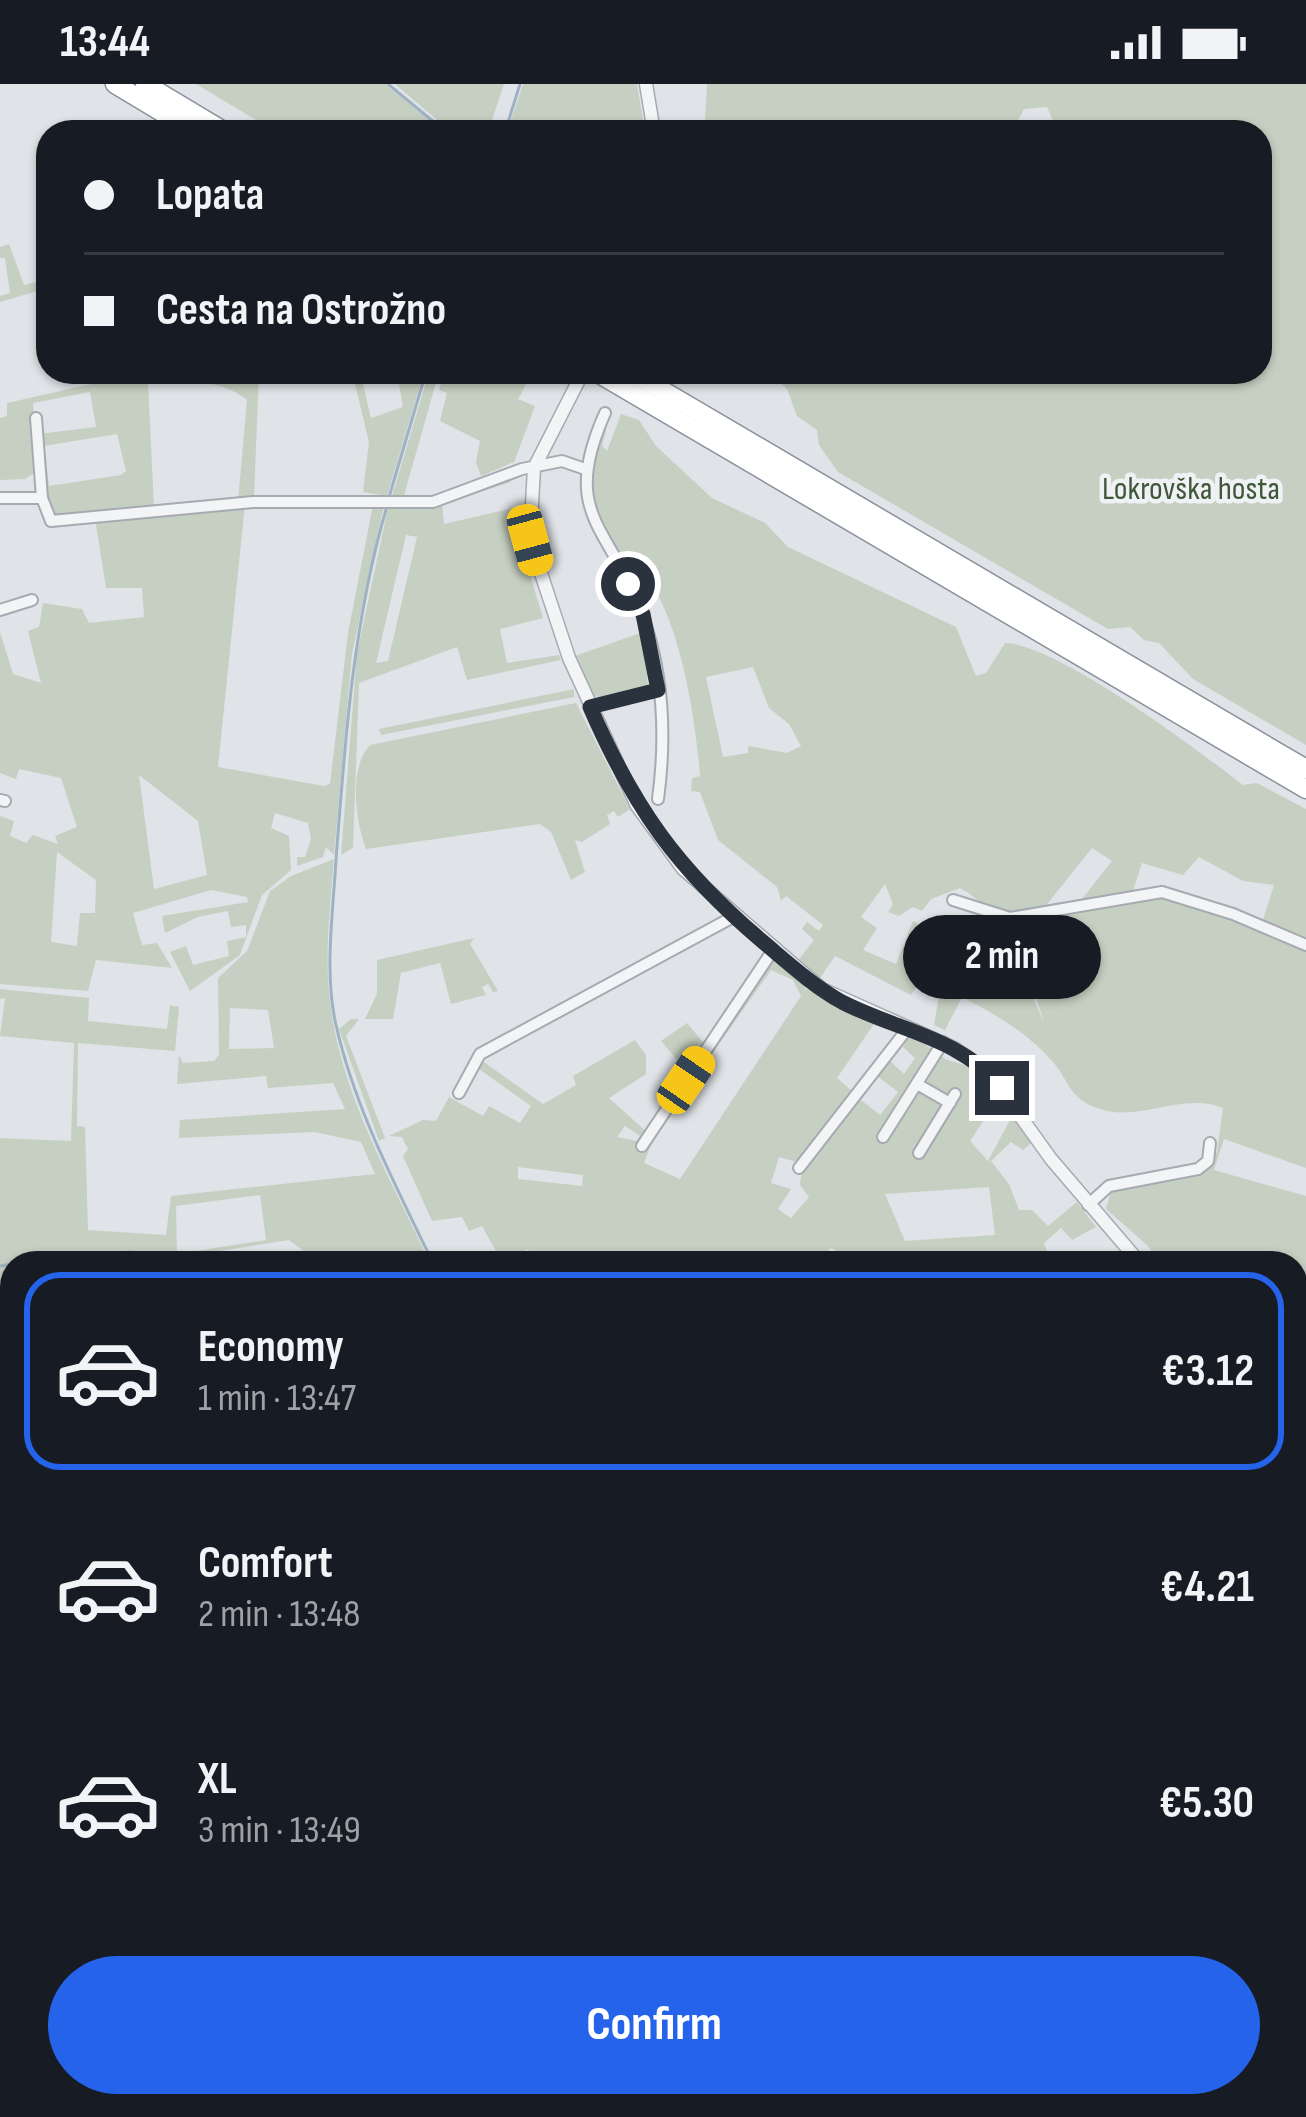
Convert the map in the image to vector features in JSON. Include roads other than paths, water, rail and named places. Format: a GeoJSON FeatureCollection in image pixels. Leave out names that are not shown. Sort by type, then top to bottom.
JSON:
{"type":"FeatureCollection","features":[{"type":"Feature","properties":{"kind":"highway"},"geometry":{"type":"LineString","coordinates":[[115,84],[175,120]]}},
{"type":"Feature","properties":{"kind":"highway"},"geometry":{"type":"LineString","coordinates":[[145,84],[205,120]]}},
{"type":"Feature","properties":{"kind":"highway"},"geometry":{"type":"LineString","coordinates":[[616,384],[1306,789]]}},
{"type":"Feature","properties":{"kind":"highway"},"geometry":{"type":"LineString","coordinates":[[651,384],[1306,770]]}},
{"type":"Feature","properties":{"kind":"street"},"geometry":{"type":"LineString","coordinates":[[646,84],[652,120]]}},
{"type":"Feature","properties":{"kind":"street"},"geometry":{"type":"LineString","coordinates":[[577,384],[534,468],[530,540],[547,601],[637,806],[683,869],[772,950],[840,1001],[943,1042],[988,1070],[1088,1205],[1129,1251]]}},
{"type":"Feature","properties":{"kind":"street"},"geometry":{"type":"LineString","coordinates":[[604,413],[584,469],[587,508],[643,614],[664,723],[658,800]]}},
{"type":"Feature","properties":{"kind":"street"},"geometry":{"type":"LineString","coordinates":[[36,418],[42,498],[51,521],[254,502],[433,502],[562,461],[584,469]]}},
{"type":"Feature","properties":{"kind":"street"},"geometry":{"type":"LineString","coordinates":[[0,498],[42,498]]}},
{"type":"Feature","properties":{"kind":"street"},"geometry":{"type":"LineString","coordinates":[[0,610],[32,599]]}},
{"type":"Feature","properties":{"kind":"street"},"geometry":{"type":"LineString","coordinates":[[590,707],[658,690]]}},
{"type":"Feature","properties":{"kind":"street"},"geometry":{"type":"LineString","coordinates":[[953,900],[1010,918],[1162,892],[1233,914],[1306,945]]}},
{"type":"Feature","properties":{"kind":"street"},"geometry":{"type":"LineString","coordinates":[[459,1093],[480,1054],[733,917]]}},
{"type":"Feature","properties":{"kind":"street"},"geometry":{"type":"LineString","coordinates":[[642,1146],[772,950]]}},
{"type":"Feature","properties":{"kind":"street"},"geometry":{"type":"LineString","coordinates":[[799,1168],[908,1028]]}},
{"type":"Feature","properties":{"kind":"street"},"geometry":{"type":"LineString","coordinates":[[883,1136],[943,1042]]}},
{"type":"Feature","properties":{"kind":"street"},"geometry":{"type":"LineString","coordinates":[[917,1084],[952,1098],[919,1153]]}},
{"type":"Feature","properties":{"kind":"street"},"geometry":{"type":"LineString","coordinates":[[1088,1205],[1109,1186],[1198,1169],[1208,1161],[1210,1143]]}},
{"type":"Feature","properties":{"kind":"waterway"},"geometry":{"type":"LineString","coordinates":[[388,84],[432,120]]}},
{"type":"Feature","properties":{"kind":"waterway"},"geometry":{"type":"LineString","coordinates":[[509,120],[520,84]]}},
{"type":"Feature","properties":{"kind":"waterway"},"geometry":{"type":"LineString","coordinates":[[389,497],[422,384]]}},
{"type":"Feature","properties":{"kind":"waterway"},"geometry":{"type":"LineString","coordinates":[[387,506],[366,593],[352,682],[331,985],[336,1025],[354,1087],[427,1251]]}},
{"type":"Feature","properties":{"kind":"park label","name":"Lokrovška hosta"},"geometry":{"type":"Point","coordinates":[1191,487]}}]}
